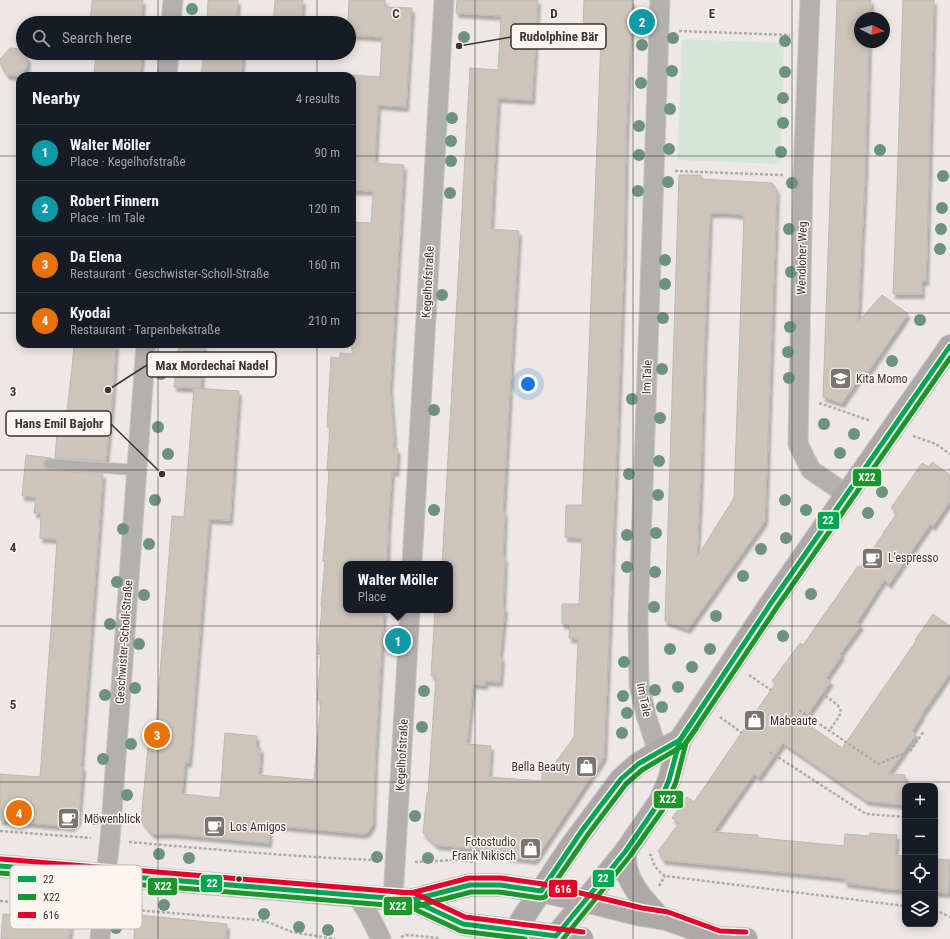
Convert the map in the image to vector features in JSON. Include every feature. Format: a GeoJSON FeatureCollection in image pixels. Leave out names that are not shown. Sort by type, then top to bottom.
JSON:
{"type":"FeatureCollection","features":[{"type":"Feature","properties":{"kind":"main road"},"geometry":{"type":"LineString","coordinates":[[554,937],[625,852],[660,801],[669,780],[680,740],[771,603],[950,346]]}},
{"type":"Feature","properties":{"kind":"main road"},"geometry":{"type":"LineString","coordinates":[[512,935],[579,835],[621,779],[638,764],[680,740]]}},
{"type":"Feature","properties":{"kind":"main road"},"geometry":{"type":"LineString","coordinates":[[625,852],[625,864],[630,880],[636,890],[660,918]]}},
{"type":"Feature","properties":{"kind":"main road"},"geometry":{"type":"LineString","coordinates":[[0,866],[10,867]]}},
{"type":"Feature","properties":{"kind":"main road"},"geometry":{"type":"LineString","coordinates":[[142,878],[403,900],[463,924],[512,935],[582,939]]}},
{"type":"Feature","properties":{"kind":"main road"},"geometry":{"type":"LineString","coordinates":[[403,900],[470,885],[500,885],[541,891],[641,915],[666,919],[717,939],[746,939]]}},
{"type":"Feature","properties":{"kind":"street"},"geometry":{"type":"LineString","coordinates":[[172,16],[173,0]]}},
{"type":"Feature","properties":{"kind":"street","name":"Kegelhofstraße"},"geometry":{"type":"LineString","coordinates":[[412,561],[444,0]]}},
{"type":"Feature","properties":{"kind":"street","name":"Im Tale"},"geometry":{"type":"LineString","coordinates":[[658,752],[646,715],[639,685],[638,619],[660,0]]}},
{"type":"Feature","properties":{"kind":"street","name":"Wendloher Weg"},"geometry":{"type":"LineString","coordinates":[[810,0],[803,176],[798,444],[811,470],[846,494]]}},
{"type":"Feature","properties":{"kind":"street"},"geometry":{"type":"LineString","coordinates":[[167,72],[168,60]]}},
{"type":"Feature","properties":{"kind":"street","name":"Geschwister-Scholl-Straße"},"geometry":{"type":"LineString","coordinates":[[107,865],[146,348]]}},
{"type":"Feature","properties":{"kind":"street","name":"Kegelhofstraße"},"geometry":{"type":"LineString","coordinates":[[403,900],[410,613]]}},
{"type":"Feature","properties":{"kind":"street"},"geometry":{"type":"LineString","coordinates":[[357,896],[369,915],[381,939]]}},
{"type":"Feature","properties":{"kind":"street","name":"Geschwister-Scholl-Straße"},"geometry":{"type":"LineString","coordinates":[[100,939],[101,929]]}},
{"type":"Feature","properties":{"kind":"lane"},"geometry":{"type":"LineString","coordinates":[[49,464],[136,470]]}},
{"type":"Feature","properties":{"kind":"path"},"geometry":{"type":"LineString","coordinates":[[659,30],[808,35]]}},
{"type":"Feature","properties":{"kind":"path"},"geometry":{"type":"LineString","coordinates":[[654,171],[803,176]]}},
{"type":"Feature","properties":{"kind":"path"},"geometry":{"type":"LineString","coordinates":[[798,396],[936,444],[950,454]]}},
{"type":"Feature","properties":{"kind":"path"},"geometry":{"type":"LineString","coordinates":[[732,663],[771,690]]}},
{"type":"Feature","properties":{"kind":"path"},"geometry":{"type":"LineString","coordinates":[[825,696],[837,704],[840,709],[840,715],[829,731]]}},
{"type":"Feature","properties":{"kind":"path"},"geometry":{"type":"LineString","coordinates":[[799,710],[878,764],[910,751],[924,730]]}},
{"type":"Feature","properties":{"kind":"path"},"geometry":{"type":"LineString","coordinates":[[770,752],[866,814],[902,817]]}},
{"type":"Feature","properties":{"kind":"path"},"geometry":{"type":"LineString","coordinates":[[0,830],[94,838]]}},
{"type":"Feature","properties":{"kind":"path"},"geometry":{"type":"LineString","coordinates":[[126,842],[335,859],[380,860]]}},
{"type":"Feature","properties":{"kind":"path"},"geometry":{"type":"LineString","coordinates":[[651,855],[652,862],[665,876],[902,906]]}},
{"type":"Feature","properties":{"kind":"path"},"geometry":{"type":"LineString","coordinates":[[412,862],[454,860],[477,862]]}},
{"type":"Feature","properties":{"kind":"path"},"geometry":{"type":"LineString","coordinates":[[661,883],[665,876]]}},
{"type":"Feature","properties":{"kind":"path"},"geometry":{"type":"LineString","coordinates":[[0,901],[10,902]]}},
{"type":"Feature","properties":{"kind":"path"},"geometry":{"type":"LineString","coordinates":[[142,911],[258,920],[292,932],[334,939]]}},
{"type":"Feature","properties":{"kind":"path"},"geometry":{"type":"LineString","coordinates":[[938,911],[950,917]]}},
{"type":"Feature","properties":{"kind":"path"},"geometry":{"type":"LineString","coordinates":[[397,939],[407,935],[442,938]]}},
{"type":"Feature","properties":{"kind":"green space"},"geometry":{"type":"Polygon","coordinates":[[[682,39],[784,43],[780,164],[677,160],[682,39]]]}},
{"type":"Feature","properties":{"kind":"building"},"geometry":{"type":"Polygon","coordinates":[[[92,0],[143,0],[142,16],[91,16],[92,0]]]}},
{"type":"Feature","properties":{"kind":"building"},"geometry":{"type":"Polygon","coordinates":[[[208,0],[238,0],[237,16],[207,16],[208,0]]]}},
{"type":"Feature","properties":{"kind":"building"},"geometry":{"type":"Polygon","coordinates":[[[275,0],[303,0],[302,16],[274,16],[275,0]]]}},
{"type":"Feature","properties":{"kind":"building"},"geometry":{"type":"Polygon","coordinates":[[[349,0],[385,0],[385,7],[412,8],[406,107],[378,105],[375,163],[404,165],[390,390],[394,438],[393,448],[398,449],[396,472],[392,471],[387,561],[343,561],[343,613],[384,613],[375,760],[373,824],[368,832],[363,834],[270,825],[269,843],[175,834],[152,834],[141,821],[150,726],[156,726],[172,516],[184,517],[194,388],[239,391],[230,520],[209,519],[189,763],[185,762],[182,794],[220,798],[225,733],[257,736],[256,748],[261,748],[259,775],[314,780],[321,700],[317,700],[321,655],[318,654],[325,561],[323,561],[329,471],[327,470],[330,427],[327,427],[331,357],[340,358],[340,353],[352,354],[352,348],[356,348],[356,222],[371,223],[373,191],[356,190],[356,75],[380,77],[382,37],[356,35],[356,16],[348,16],[349,0]]]}},
{"type":"Feature","properties":{"kind":"building"},"geometry":{"type":"Polygon","coordinates":[[[457,0],[538,0],[532,100],[498,98],[491,229],[519,231],[503,512],[505,512],[503,606],[505,608],[500,655],[502,657],[500,682],[485,681],[485,685],[473,684],[467,744],[491,746],[489,777],[542,781],[542,772],[548,773],[574,737],[578,639],[569,638],[570,625],[562,624],[562,604],[579,604],[582,538],[565,537],[566,505],[582,505],[601,35],[603,31],[583,30],[584,0],[632,0],[626,137],[624,255],[604,757],[535,860],[508,857],[508,852],[436,845],[423,833],[428,793],[436,676],[431,676],[435,613],[453,613],[453,561],[442,561],[470,68],[498,70],[501,16],[456,13],[457,0]]]}},
{"type":"Feature","properties":{"kind":"building"},"geometry":{"type":"Polygon","coordinates":[[[837,0],[871,0],[870,12],[854,12],[854,48],[869,48],[865,176],[858,322],[882,295],[908,314],[863,379],[860,377],[842,403],[823,397],[837,0]]]}},
{"type":"Feature","properties":{"kind":"building"},"geometry":{"type":"Polygon","coordinates":[[[903,0],[934,0],[926,281],[922,281],[922,294],[893,294],[903,0]]]}},
{"type":"Feature","properties":{"kind":"building"},"geometry":{"type":"Polygon","coordinates":[[[10,48],[16,49],[16,60],[28,60],[27,68],[23,72],[16,72],[16,76],[7,75],[0,63],[0,59],[10,48]]]}},
{"type":"Feature","properties":{"kind":"building"},"geometry":{"type":"Polygon","coordinates":[[[95,60],[141,60],[140,72],[94,72],[95,60]]]}},
{"type":"Feature","properties":{"kind":"building"},"geometry":{"type":"Polygon","coordinates":[[[203,60],[242,60],[241,72],[202,72],[203,60]]]}},
{"type":"Feature","properties":{"kind":"building"},"geometry":{"type":"Polygon","coordinates":[[[679,175],[701,175],[701,179],[772,183],[777,190],[765,521],[688,629],[665,621],[679,175]],[[710,213],[697,557],[734,498],[744,215],[710,213]]]}},
{"type":"Feature","properties":{"kind":"building"},"geometry":{"type":"Polygon","coordinates":[[[74,348],[116,348],[106,461],[55,458],[58,419],[66,419],[74,348]]]}},
{"type":"Feature","properties":{"kind":"building"},"geometry":{"type":"Polygon","coordinates":[[[179,348],[204,348],[201,388],[174,387],[179,348]]]}},
{"type":"Feature","properties":{"kind":"building"},"geometry":{"type":"Polygon","coordinates":[[[26,455],[51,458],[46,458],[43,463],[43,467],[48,470],[103,474],[81,766],[83,767],[78,821],[72,827],[0,820],[0,774],[40,777],[52,615],[57,539],[40,538],[41,513],[34,513],[36,497],[22,496],[26,455]]]}},
{"type":"Feature","properties":{"kind":"building"},"geometry":{"type":"Polygon","coordinates":[[[932,462],[950,475],[950,501],[933,526],[930,524],[889,584],[884,580],[857,622],[861,625],[840,654],[842,655],[826,678],[831,681],[803,721],[842,748],[933,614],[950,626],[950,673],[921,715],[912,731],[916,734],[888,774],[905,775],[905,783],[902,783],[902,805],[867,801],[783,743],[759,777],[754,774],[713,832],[757,835],[760,838],[844,846],[845,834],[869,836],[870,833],[897,835],[895,855],[902,856],[902,890],[845,883],[845,878],[663,860],[658,851],[679,823],[672,818],[687,797],[694,802],[775,684],[772,681],[800,643],[803,645],[858,566],[860,567],[884,533],[897,513],[891,508],[922,463],[929,467],[932,462]]]}},
{"type":"Feature","properties":{"kind":"building"},"geometry":{"type":"Polygon","coordinates":[[[938,859],[950,860],[948,893],[938,892],[938,859]]]}},
{"type":"Feature","properties":{"kind":"building"},"geometry":{"type":"Polygon","coordinates":[[[3,914],[10,915],[10,929],[70,929],[69,939],[1,939],[3,914]]]}},
{"type":"Feature","properties":{"kind":"building"},"geometry":{"type":"Polygon","coordinates":[[[142,915],[227,924],[226,939],[134,939],[134,929],[142,929],[142,915]]]}},
{"type":"Feature","properties":{"kind":"transit line","name":"22"},"geometry":{"type":"LineString","coordinates":[[142,878],[412,900],[463,924],[556,936],[625,852],[660,801],[669,780],[680,740],[771,603],[950,346]]}},
{"type":"Feature","properties":{"kind":"transit line","name":"X22"},"geometry":{"type":"LineString","coordinates":[[563,939],[630,856],[666,805],[676,782],[686,743],[777,607],[950,358]]}},
{"type":"Feature","properties":{"kind":"transit line","name":"22"},"geometry":{"type":"LineString","coordinates":[[397,899],[412,900],[470,885],[500,885],[541,891],[583,829],[621,779],[638,764],[680,740],[690,725]]}},
{"type":"Feature","properties":{"kind":"transit line","name":"X22"},"geometry":{"type":"LineString","coordinates":[[397,906],[413,907],[471,892],[499,892],[540,898],[545,897],[589,833],[626,784],[642,770],[684,745],[696,729]]}},
{"type":"Feature","properties":{"kind":"transit line","name":"616"},"geometry":{"type":"LineString","coordinates":[[1,859],[73,865]]}},
{"type":"Feature","properties":{"kind":"transit line","name":"22"},"geometry":{"type":"LineString","coordinates":[[0,866],[10,867]]}},
{"type":"Feature","properties":{"kind":"transit line","name":"616"},"geometry":{"type":"LineString","coordinates":[[142,871],[411,893],[469,878],[501,878],[543,884],[642,908],[668,912],[720,931],[746,932]]}},
{"type":"Feature","properties":{"kind":"transit line","name":"X22"},"geometry":{"type":"LineString","coordinates":[[0,873],[10,874]]}},
{"type":"Feature","properties":{"kind":"transit line","name":"X22"},"geometry":{"type":"LineString","coordinates":[[142,885],[410,907],[461,931],[525,939]]}},
{"type":"Feature","properties":{"kind":"transit line","name":"616"},"geometry":{"type":"LineString","coordinates":[[397,892],[414,893],[465,917],[583,932]]}},
{"type":"Feature","properties":{"kind":"place","name":"Robert Finnern"},"geometry":{"type":"Point","coordinates":[642,22]}},
{"type":"Feature","properties":{"kind":"place","name":"Rudolphine Bär"},"geometry":{"type":"Point","coordinates":[459,46]}},
{"type":"Feature","properties":{"kind":"place","name":"Kita Momo"},"geometry":{"type":"Point","coordinates":[841,379]}},
{"type":"Feature","properties":{"kind":"place","name":"Max Mordechai Nadel"},"geometry":{"type":"Point","coordinates":[108,390]}},
{"type":"Feature","properties":{"kind":"place","name":"Hans Emil Bajohr"},"geometry":{"type":"Point","coordinates":[162,474]}},
{"type":"Feature","properties":{"kind":"place","name":"L'espresso"},"geometry":{"type":"Point","coordinates":[872,558]}},
{"type":"Feature","properties":{"kind":"place","name":"Walter Möller"},"geometry":{"type":"Point","coordinates":[398,641]}},
{"type":"Feature","properties":{"kind":"place","name":"Mabeaute"},"geometry":{"type":"Point","coordinates":[755,721]}},
{"type":"Feature","properties":{"kind":"place","name":"Da Elena"},"geometry":{"type":"Point","coordinates":[157,735]}},
{"type":"Feature","properties":{"kind":"place","name":"Bella Beauty"},"geometry":{"type":"Point","coordinates":[586,767]}},
{"type":"Feature","properties":{"kind":"place","name":"Kyodai"},"geometry":{"type":"Point","coordinates":[19,813]}},
{"type":"Feature","properties":{"kind":"place","name":"Möwenblick"},"geometry":{"type":"Point","coordinates":[68,819]}},
{"type":"Feature","properties":{"kind":"place","name":"Los Amigos"},"geometry":{"type":"Point","coordinates":[214,827]}},
{"type":"Feature","properties":{"kind":"place","name":"Fotostudio Frank Nikisch"},"geometry":{"type":"Point","coordinates":[531,849]}}]}
